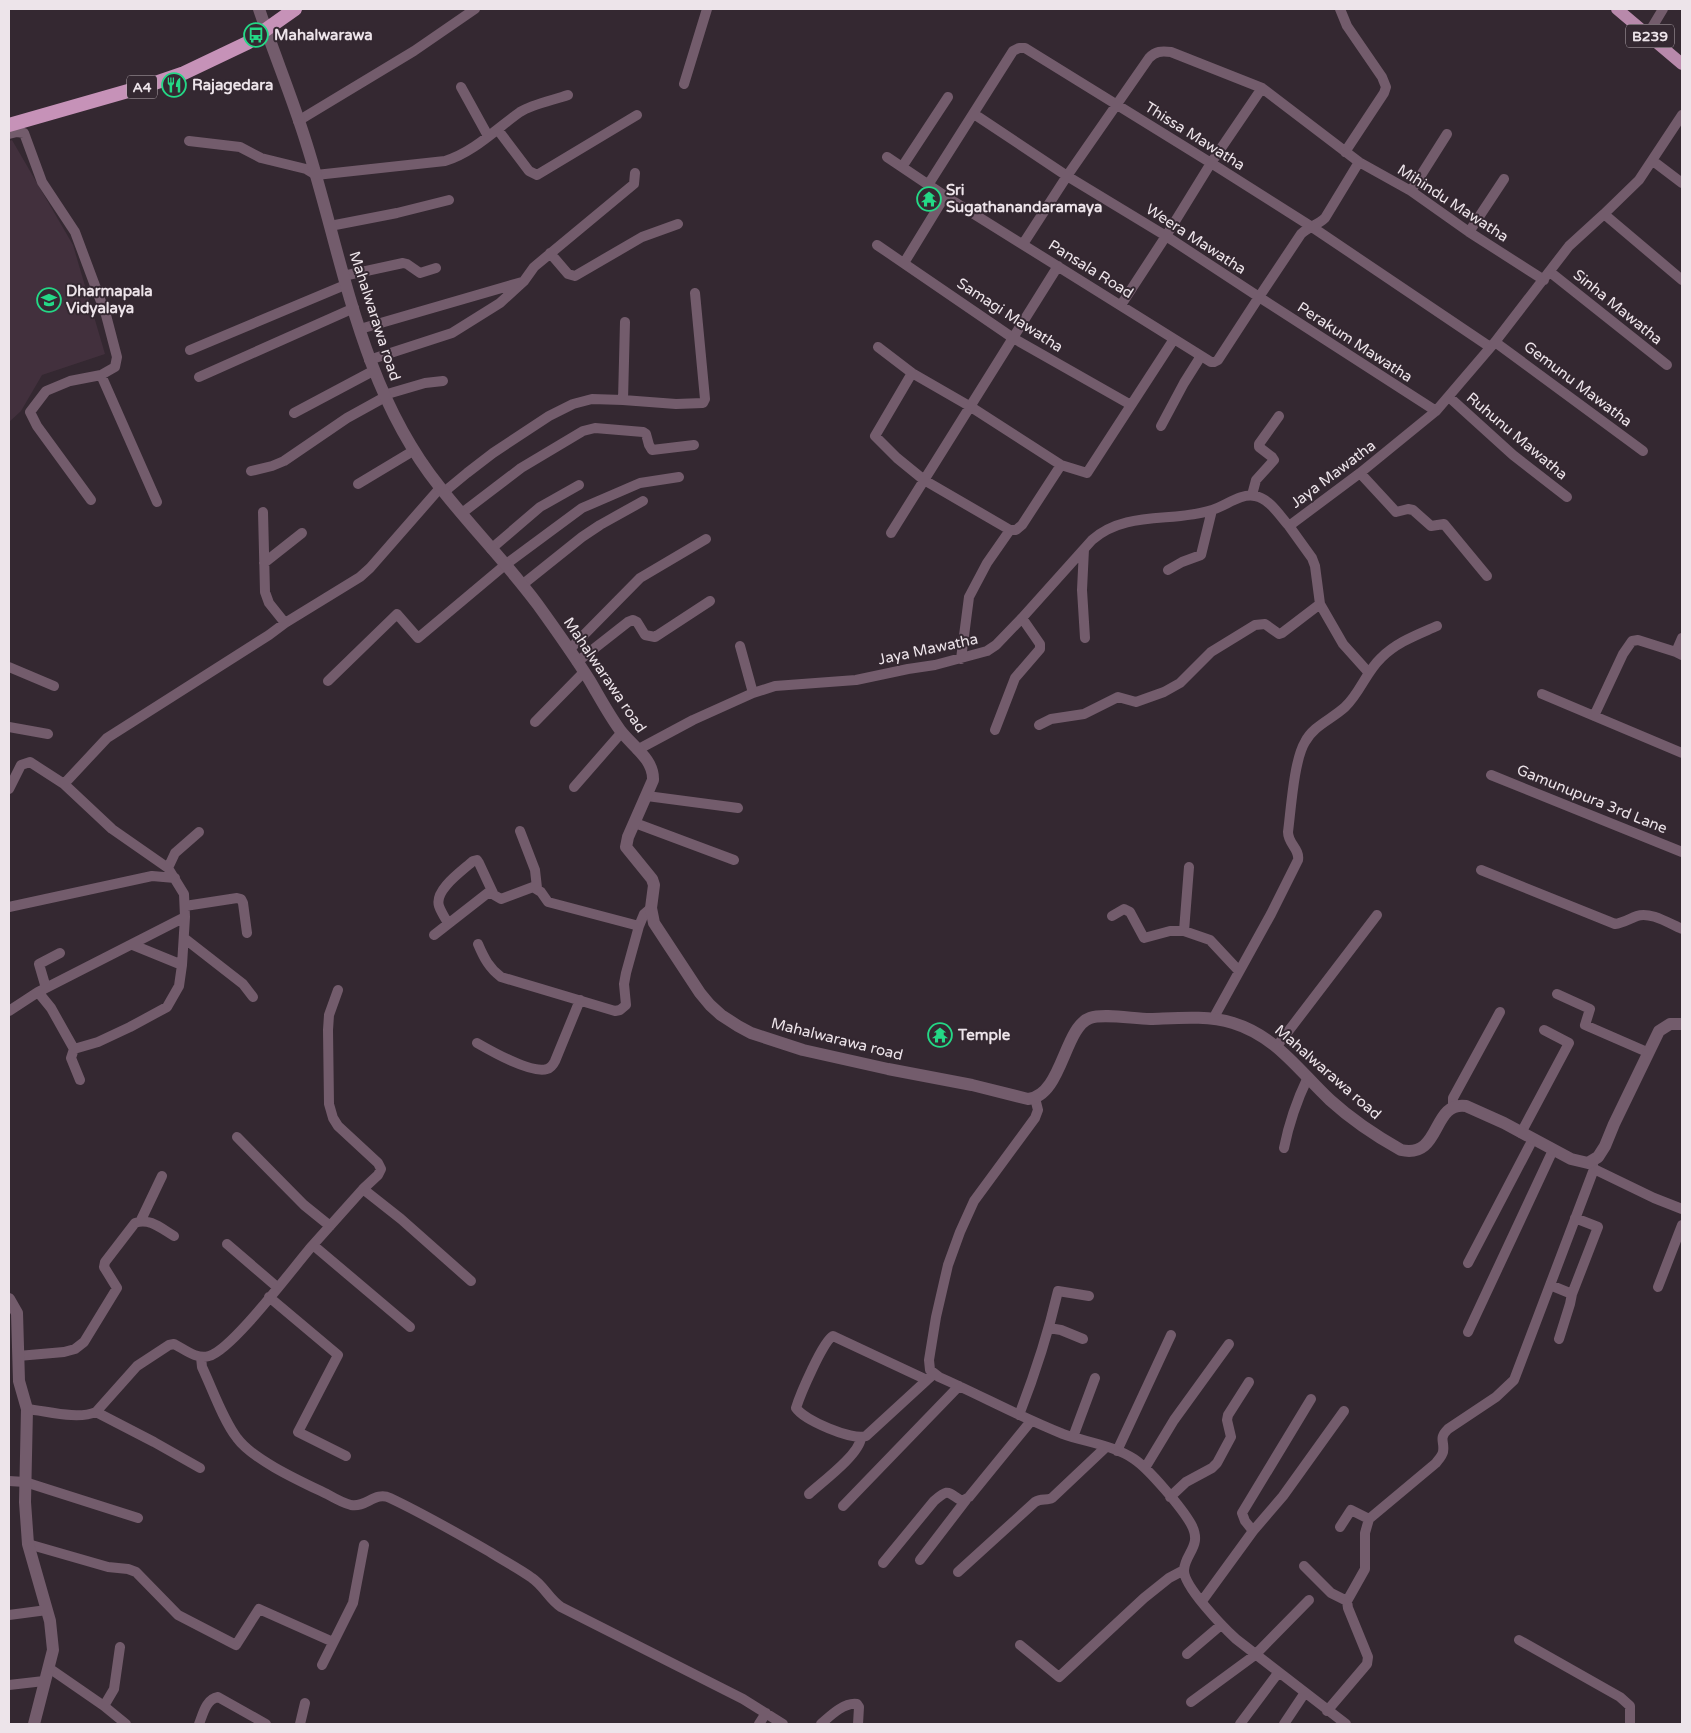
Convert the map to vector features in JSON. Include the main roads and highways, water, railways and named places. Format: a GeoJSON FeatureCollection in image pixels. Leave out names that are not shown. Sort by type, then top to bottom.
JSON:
{"type":"FeatureCollection","features":[{"type":"Feature","properties":{"kind":"highway","name":"A4"},"geometry":{"type":"LineString","coordinates":[[9,125],[149,85],[184,73],[247,43],[284,9]]}},
{"type":"Feature","properties":{"kind":"highway","name":"A4"},"geometry":{"type":"LineString","coordinates":[[9,117],[182,67],[220,51],[295,9]]}},
{"type":"Feature","properties":{"kind":"main road","name":"B239"},"geometry":{"type":"LineString","coordinates":[[1617,9],[1682,64]]}},
{"type":"Feature","properties":{"kind":"place","name":"Mahalwarawa"},"geometry":{"type":"Point","coordinates":[256,35]}},
{"type":"Feature","properties":{"kind":"place","name":"Rajagedara"},"geometry":{"type":"Point","coordinates":[174,85]}},
{"type":"Feature","properties":{"kind":"place","name":"Sri Sugathanandaramaya"},"geometry":{"type":"Point","coordinates":[929,199]}},
{"type":"Feature","properties":{"kind":"place","name":"Dharmapala Vidyalaya"},"geometry":{"type":"Point","coordinates":[49,300]}},
{"type":"Feature","properties":{"kind":"place","name":"Temple"},"geometry":{"type":"Point","coordinates":[940,1035]}}]}
